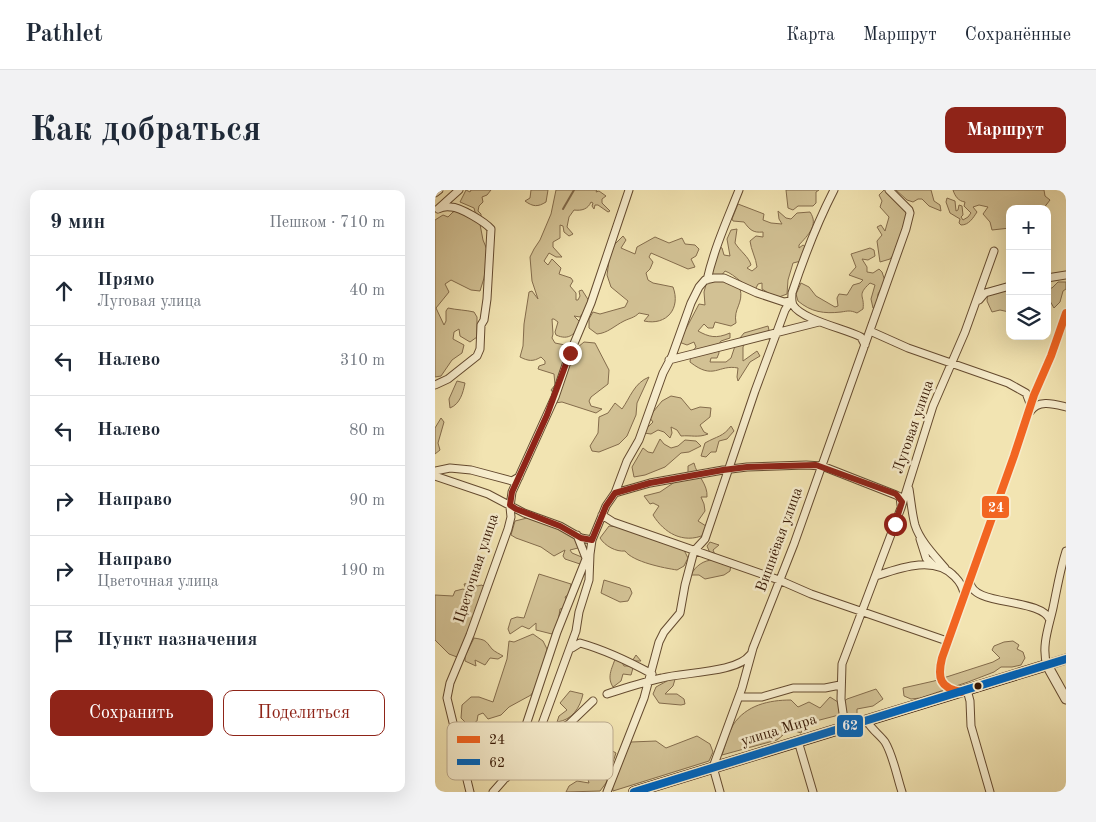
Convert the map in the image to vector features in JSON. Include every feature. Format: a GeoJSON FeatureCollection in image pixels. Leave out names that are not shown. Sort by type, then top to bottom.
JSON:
{"type":"FeatureCollection","features":[{"type":"Feature","properties":{"kind":"main road","name":"улица Мира"},"geometry":{"type":"LineString","coordinates":[[634,792],[799,740],[867,722],[1047,665]]}},
{"type":"Feature","properties":{"kind":"street"},"geometry":{"type":"LineString","coordinates":[[435,193],[439,190]]}},
{"type":"Feature","properties":{"kind":"street"},"geometry":{"type":"LineString","coordinates":[[437,210],[459,190]]}},
{"type":"Feature","properties":{"kind":"street","name":"Цветочная улица"},"geometry":{"type":"LineString","coordinates":[[453,722],[447,698],[456,668],[470,635],[506,534],[511,518],[512,492],[555,397],[570,353],[591,303],[629,190]]}},
{"type":"Feature","properties":{"kind":"street"},"geometry":{"type":"LineString","coordinates":[[707,280],[714,250],[720,240],[739,190]]}},
{"type":"Feature","properties":{"kind":"street"},"geometry":{"type":"LineString","coordinates":[[613,776],[649,682],[664,632],[680,613],[688,570],[694,551],[705,539],[755,391],[785,310],[791,301],[809,244],[834,190]]}},
{"type":"Feature","properties":{"kind":"street","name":"Вишнёвая улица"},"geometry":{"type":"LineString","coordinates":[[713,767],[739,697],[753,648],[900,249],[909,217],[909,210],[889,190]]}},
{"type":"Feature","properties":{"kind":"street"},"geometry":{"type":"LineString","coordinates":[[435,385],[441,383],[477,356],[481,349],[481,325],[487,299],[491,229],[487,224],[457,208],[446,207],[437,210]]}},
{"type":"Feature","properties":{"kind":"street","name":"Луговая улица"},"geometry":{"type":"LineString","coordinates":[[845,727],[840,685],[842,664],[901,508],[933,406],[975,304],[994,251]]}},
{"type":"Feature","properties":{"kind":"street"},"geometry":{"type":"LineString","coordinates":[[1051,277],[1066,275]]}},
{"type":"Feature","properties":{"kind":"street"},"geometry":{"type":"LineString","coordinates":[[543,722],[576,631],[579,612],[587,587],[588,562],[592,540],[606,506],[615,493],[627,461],[639,440],[691,302],[699,288],[707,280],[724,278],[757,293],[785,302],[791,301]]}},
{"type":"Feature","properties":{"kind":"street"},"geometry":{"type":"LineString","coordinates":[[975,304],[985,293],[1006,287]]}},
{"type":"Feature","properties":{"kind":"street"},"geometry":{"type":"LineString","coordinates":[[791,301],[795,308],[819,322],[858,335],[865,345]]}},
{"type":"Feature","properties":{"kind":"street"},"geometry":{"type":"LineString","coordinates":[[990,792],[971,726],[970,701],[964,691],[946,687],[941,682],[939,668],[970,575],[1066,313]]}},
{"type":"Feature","properties":{"kind":"street"},"geometry":{"type":"LineString","coordinates":[[669,360],[819,322]]}},
{"type":"Feature","properties":{"kind":"street"},"geometry":{"type":"LineString","coordinates":[[869,331],[951,364],[1008,383],[1026,393],[1031,406]]}},
{"type":"Feature","properties":{"kind":"street"},"geometry":{"type":"LineString","coordinates":[[1028,417],[1033,408],[1045,403],[1066,407]]}},
{"type":"Feature","properties":{"kind":"street"},"geometry":{"type":"LineString","coordinates":[[615,493],[650,483],[728,469],[806,465],[821,466],[896,494],[900,498],[901,508]]}},
{"type":"Feature","properties":{"kind":"street"},"geometry":{"type":"LineString","coordinates":[[435,471],[450,468],[471,470],[512,481],[519,476]]}},
{"type":"Feature","properties":{"kind":"street"},"geometry":{"type":"LineString","coordinates":[[435,476],[488,494],[524,513],[592,540]]}},
{"type":"Feature","properties":{"kind":"street"},"geometry":{"type":"LineString","coordinates":[[908,486],[915,525],[918,531],[948,571],[961,584],[964,597]]}},
{"type":"Feature","properties":{"kind":"street"},"geometry":{"type":"LineString","coordinates":[[603,515],[613,522],[779,580],[811,594],[947,640]]}},
{"type":"Feature","properties":{"kind":"street"},"geometry":{"type":"LineString","coordinates":[[918,531],[926,558],[933,565],[948,571]]}},
{"type":"Feature","properties":{"kind":"street"},"geometry":{"type":"LineString","coordinates":[[527,722],[557,632],[588,562],[577,535]]}},
{"type":"Feature","properties":{"kind":"street"},"geometry":{"type":"LineString","coordinates":[[1065,693],[1047,665],[1045,644],[1058,577],[1066,552]]}},
{"type":"Feature","properties":{"kind":"street"},"geometry":{"type":"LineString","coordinates":[[876,576],[903,569],[933,565]]}},
{"type":"Feature","properties":{"kind":"street"},"geometry":{"type":"LineString","coordinates":[[970,575],[970,584],[975,591],[991,598],[1044,611],[1050,620]]}},
{"type":"Feature","properties":{"kind":"street"},"geometry":{"type":"LineString","coordinates":[[570,651],[573,646],[581,643],[612,654],[662,678]]}},
{"type":"Feature","properties":{"kind":"street"},"geometry":{"type":"LineString","coordinates":[[607,694],[662,678],[707,672],[737,665],[745,661],[753,648]]}},
{"type":"Feature","properties":{"kind":"street"},"geometry":{"type":"LineString","coordinates":[[1047,665],[1066,659]]}},
{"type":"Feature","properties":{"kind":"street"},"geometry":{"type":"LineString","coordinates":[[739,697],[762,697],[793,688],[825,688],[840,685]]}},
{"type":"Feature","properties":{"kind":"street"},"geometry":{"type":"LineString","coordinates":[[571,722],[593,701]]}},
{"type":"Feature","properties":{"kind":"street"},"geometry":{"type":"LineString","coordinates":[[867,722],[887,745],[901,792]]}},
{"type":"Feature","properties":{"kind":"street"},"geometry":{"type":"LineString","coordinates":[[799,740],[813,792]]}},
{"type":"Feature","properties":{"kind":"street"},"geometry":{"type":"LineString","coordinates":[[713,767],[720,792]]}},
{"type":"Feature","properties":{"kind":"street"},"geometry":{"type":"LineString","coordinates":[[493,792],[504,780]]}},
{"type":"Feature","properties":{"kind":"street"},"geometry":{"type":"LineString","coordinates":[[607,792],[612,780]]}},
{"type":"Feature","properties":{"kind":"shaded area"},"geometry":{"type":"Polygon","coordinates":[[[466,190],[470,192],[471,190],[491,190],[482,197],[483,202],[479,206],[478,211],[481,217],[475,212],[474,208],[460,202],[466,190]]]}},
{"type":"Feature","properties":{"kind":"shaded area"},"geometry":{"type":"Polygon","coordinates":[[[531,190],[548,190],[546,202],[535,206],[525,201],[530,198],[531,190]]]}},
{"type":"Feature","properties":{"kind":"shaded area"},"geometry":{"type":"Polygon","coordinates":[[[556,190],[597,190],[596,192],[599,191],[606,196],[602,199],[602,203],[610,211],[608,212],[598,205],[595,205],[594,209],[591,202],[584,209],[574,210],[569,217],[567,227],[573,234],[569,236],[564,232],[563,226],[560,225],[560,238],[553,242],[553,247],[562,257],[556,257],[549,253],[544,261],[548,265],[552,259],[561,268],[559,274],[571,278],[573,281],[570,286],[576,293],[576,300],[580,296],[579,291],[582,290],[589,301],[586,314],[582,314],[580,317],[574,316],[580,322],[574,333],[568,337],[556,335],[558,322],[552,319],[552,338],[555,343],[565,345],[569,350],[578,347],[584,342],[595,343],[609,370],[608,384],[591,397],[589,401],[591,406],[602,409],[596,413],[562,402],[555,403],[554,394],[551,390],[555,385],[554,374],[538,369],[539,366],[545,364],[545,361],[541,357],[531,360],[520,357],[529,292],[532,291],[538,299],[532,281],[530,257],[540,240],[551,214],[556,190]]]}},
{"type":"Feature","properties":{"kind":"shaded area"},"geometry":{"type":"Polygon","coordinates":[[[786,190],[819,190],[816,192],[816,203],[813,206],[798,206],[793,210],[788,208],[786,190]]]}},
{"type":"Feature","properties":{"kind":"shaded area"},"geometry":{"type":"Polygon","coordinates":[[[884,190],[887,190],[908,211],[896,252],[890,259],[880,262],[877,241],[882,235],[877,227],[881,225],[885,231],[889,217],[880,207],[882,201],[879,195],[884,190]]]}},
{"type":"Feature","properties":{"kind":"shaded area"},"geometry":{"type":"Polygon","coordinates":[[[896,190],[931,190],[934,201],[940,205],[941,211],[929,206],[922,199],[913,202],[907,200],[896,190]]]}},
{"type":"Feature","properties":{"kind":"shaded area"},"geometry":{"type":"Polygon","coordinates":[[[953,190],[1044,190],[1045,196],[1050,200],[1046,205],[1006,205],[1006,228],[992,230],[990,222],[983,214],[988,207],[979,205],[973,207],[977,212],[971,221],[961,225],[959,223],[960,219],[950,213],[946,202],[947,198],[955,201],[956,211],[959,205],[962,206],[963,215],[961,217],[963,220],[971,213],[964,206],[965,202],[960,201],[953,190]]]}},
{"type":"Feature","properties":{"kind":"shaded area"},"geometry":{"type":"Polygon","coordinates":[[[738,204],[764,214],[763,220],[771,223],[782,224],[778,211],[786,218],[791,219],[797,213],[810,212],[813,226],[809,234],[799,245],[799,248],[803,245],[806,247],[801,261],[793,263],[788,280],[787,294],[779,297],[770,294],[762,289],[762,283],[758,284],[755,290],[725,271],[721,276],[713,275],[711,269],[718,246],[722,248],[724,255],[730,256],[727,239],[731,230],[737,229],[735,243],[750,262],[751,265],[747,268],[752,271],[757,267],[750,241],[756,236],[763,237],[763,232],[752,230],[744,222],[733,221],[732,219],[738,204]]]}},
{"type":"Feature","properties":{"kind":"shaded area"},"geometry":{"type":"Polygon","coordinates":[[[459,210],[479,219],[483,240],[488,252],[484,278],[480,291],[471,290],[451,280],[445,284],[449,292],[436,308],[444,325],[448,308],[474,312],[477,317],[477,337],[470,342],[460,336],[459,329],[454,332],[453,339],[464,345],[462,353],[452,360],[441,376],[435,377],[435,220],[443,215],[448,217],[453,212],[459,210]]]}},
{"type":"Feature","properties":{"kind":"shaded area"},"geometry":{"type":"Polygon","coordinates":[[[623,236],[626,240],[621,248],[635,254],[637,247],[655,237],[669,243],[682,238],[685,244],[695,245],[699,249],[696,256],[691,259],[695,267],[688,269],[651,253],[649,257],[653,262],[646,273],[648,280],[653,283],[673,287],[675,302],[670,314],[659,321],[652,322],[644,321],[649,315],[639,313],[608,331],[597,334],[589,328],[589,319],[593,312],[600,314],[625,307],[628,301],[611,287],[607,275],[610,254],[615,244],[623,236]]]}},
{"type":"Feature","properties":{"kind":"shaded area"},"geometry":{"type":"Polygon","coordinates":[[[870,248],[874,250],[875,256],[868,260],[862,259],[867,267],[867,272],[873,273],[879,269],[885,281],[878,294],[877,306],[873,308],[871,299],[875,285],[870,283],[862,293],[863,309],[857,313],[853,311],[829,313],[818,311],[808,308],[798,301],[796,294],[801,283],[809,287],[816,296],[835,307],[838,306],[837,298],[839,294],[847,295],[853,285],[863,280],[849,275],[856,267],[851,254],[870,248]]]}},
{"type":"Feature","properties":{"kind":"shaded area"},"geometry":{"type":"Polygon","coordinates":[[[724,280],[740,288],[741,298],[735,318],[736,323],[731,326],[715,322],[713,328],[708,328],[704,324],[698,331],[713,336],[730,333],[730,338],[721,341],[718,345],[719,353],[717,358],[711,358],[710,362],[726,362],[731,358],[736,343],[744,333],[768,326],[769,330],[746,341],[743,347],[743,361],[757,351],[760,356],[750,362],[738,381],[738,368],[731,367],[710,371],[698,368],[690,362],[691,353],[696,347],[694,342],[687,345],[679,342],[699,304],[705,305],[704,292],[707,281],[724,280]]]}},
{"type":"Feature","properties":{"kind":"shaded area"},"geometry":{"type":"Polygon","coordinates":[[[1058,282],[1066,282],[1066,289],[1063,291],[1060,302],[1054,308],[1051,303],[1052,288],[1058,282]]]}},
{"type":"Feature","properties":{"kind":"shaded area"},"geometry":{"type":"Polygon","coordinates":[[[1006,288],[1006,311],[1000,310],[992,312],[987,301],[988,291],[1006,288]]]}},
{"type":"Feature","properties":{"kind":"shaded area"},"geometry":{"type":"Polygon","coordinates":[[[649,377],[637,403],[636,415],[627,436],[619,444],[599,452],[592,451],[590,446],[598,433],[599,417],[608,413],[615,403],[622,409],[636,387],[649,377]]]}},
{"type":"Feature","properties":{"kind":"shaded area"},"geometry":{"type":"Polygon","coordinates":[[[457,381],[465,383],[463,391],[459,401],[450,408],[449,399],[457,381]]]}},
{"type":"Feature","properties":{"kind":"shaded area"},"geometry":{"type":"Polygon","coordinates":[[[671,396],[681,398],[691,410],[700,407],[711,408],[710,417],[700,425],[704,432],[708,434],[681,436],[677,430],[671,427],[672,433],[670,438],[664,432],[658,430],[651,434],[644,433],[653,422],[649,417],[662,401],[671,396]]]}},
{"type":"Feature","properties":{"kind":"shaded area"},"geometry":{"type":"Polygon","coordinates":[[[441,418],[444,422],[438,443],[440,450],[435,454],[435,428],[441,418]]]}},
{"type":"Feature","properties":{"kind":"shaded area"},"geometry":{"type":"Polygon","coordinates":[[[731,426],[734,431],[727,439],[719,441],[716,452],[711,452],[706,457],[701,456],[705,443],[722,434],[731,426]]]}},
{"type":"Feature","properties":{"kind":"shaded area"},"geometry":{"type":"Polygon","coordinates":[[[660,439],[671,448],[678,446],[685,440],[696,441],[701,446],[689,452],[681,453],[665,467],[634,477],[632,467],[643,448],[653,453],[660,439]]]}},
{"type":"Feature","properties":{"kind":"shaded area"},"geometry":{"type":"Polygon","coordinates":[[[694,463],[707,492],[707,497],[701,497],[705,511],[698,521],[706,526],[704,535],[689,538],[668,532],[653,515],[659,506],[653,503],[650,504],[644,496],[660,492],[688,473],[688,466],[694,463]]]}},
{"type":"Feature","properties":{"kind":"shaded area"},"geometry":{"type":"Polygon","coordinates":[[[539,518],[575,536],[580,544],[578,548],[570,550],[572,553],[584,558],[580,564],[565,559],[563,556],[565,550],[554,556],[541,547],[511,535],[515,521],[539,518]]]}},
{"type":"Feature","properties":{"kind":"shaded area"},"geometry":{"type":"Polygon","coordinates":[[[609,526],[621,527],[684,550],[688,558],[684,566],[677,570],[642,561],[625,551],[611,548],[602,541],[600,538],[609,526]]]}},
{"type":"Feature","properties":{"kind":"shaded area"},"geometry":{"type":"Polygon","coordinates":[[[710,542],[719,545],[713,550],[716,557],[731,564],[730,571],[724,575],[705,579],[699,575],[691,575],[700,564],[713,560],[707,546],[710,542]]]}},
{"type":"Feature","properties":{"kind":"shaded area"},"geometry":{"type":"Polygon","coordinates":[[[539,574],[571,584],[569,594],[565,597],[568,603],[564,608],[560,609],[558,622],[552,634],[536,630],[536,623],[529,629],[522,626],[510,634],[508,629],[511,619],[517,617],[524,618],[539,574]]]}},
{"type":"Feature","properties":{"kind":"shaded area"},"geometry":{"type":"Polygon","coordinates":[[[604,580],[630,588],[632,593],[628,601],[620,602],[601,593],[604,580]]]}},
{"type":"Feature","properties":{"kind":"shaded area"},"geometry":{"type":"Polygon","coordinates":[[[471,583],[477,586],[482,585],[485,588],[475,617],[457,657],[449,654],[435,640],[435,595],[453,596],[455,591],[463,589],[467,591],[464,584],[471,583]]]}},
{"type":"Feature","properties":{"kind":"shaded area"},"geometry":{"type":"Polygon","coordinates":[[[533,634],[543,641],[547,649],[540,680],[531,695],[509,707],[501,715],[488,719],[483,713],[478,715],[475,722],[465,722],[461,718],[462,705],[471,697],[479,697],[493,702],[507,659],[509,641],[514,642],[533,634]]]}},
{"type":"Feature","properties":{"kind":"shaded area"},"geometry":{"type":"Polygon","coordinates":[[[474,638],[485,641],[493,650],[503,656],[498,659],[490,658],[485,665],[475,660],[476,666],[465,661],[465,656],[474,638]]]}},
{"type":"Feature","properties":{"kind":"shaded area"},"geometry":{"type":"Polygon","coordinates":[[[1013,641],[1019,645],[1017,649],[1023,652],[1025,658],[1021,665],[1001,667],[994,672],[968,682],[920,698],[911,699],[904,696],[903,688],[934,681],[993,662],[1000,658],[992,650],[994,646],[1013,641]]]}},
{"type":"Feature","properties":{"kind":"shaded area"},"geometry":{"type":"Polygon","coordinates":[[[636,655],[641,661],[635,661],[631,675],[623,674],[621,681],[613,687],[610,675],[616,656],[624,666],[629,666],[636,655]]]}},
{"type":"Feature","properties":{"kind":"shaded area"},"geometry":{"type":"Polygon","coordinates":[[[676,676],[673,686],[665,694],[677,694],[684,699],[685,704],[659,703],[653,694],[656,687],[676,676]]]}},
{"type":"Feature","properties":{"kind":"shaded area"},"geometry":{"type":"Polygon","coordinates":[[[876,689],[883,699],[873,706],[857,709],[857,714],[849,717],[839,715],[812,722],[807,719],[801,733],[783,727],[783,735],[777,740],[722,755],[733,725],[738,718],[751,708],[774,701],[791,700],[798,707],[809,702],[820,708],[830,697],[841,704],[847,699],[876,689]]]}},
{"type":"Feature","properties":{"kind":"shaded area"},"geometry":{"type":"Polygon","coordinates":[[[570,691],[583,694],[580,704],[571,716],[557,722],[559,716],[567,710],[560,703],[570,691]]]}},
{"type":"Feature","properties":{"kind":"shaded area"},"geometry":{"type":"Polygon","coordinates":[[[697,736],[710,744],[713,752],[709,761],[613,791],[612,783],[631,742],[656,741],[666,748],[697,736]]]}},
{"type":"Feature","properties":{"kind":"shaded area"},"geometry":{"type":"Polygon","coordinates":[[[613,751],[616,753],[613,762],[613,751]]]}},
{"type":"Feature","properties":{"kind":"shaded area"},"geometry":{"type":"Polygon","coordinates":[[[588,780],[607,780],[600,791],[566,792],[569,786],[577,781],[589,783],[588,780]]]}},
{"type":"Feature","properties":{"kind":"waterway"},"geometry":{"type":"LineString","coordinates":[[563,209],[574,190]]}},
{"type":"Feature","properties":{"kind":"transit line","name":"24"},"geometry":{"type":"LineString","coordinates":[[961,692],[944,685],[940,676],[942,658],[1034,395],[1051,356],[1066,313]]}},
{"type":"Feature","properties":{"kind":"transit line","name":"62"},"geometry":{"type":"LineString","coordinates":[[634,792],[1066,659]]}},
{"type":"Feature","properties":{"kind":"route"},"geometry":{"type":"LineString","coordinates":[[570,353],[555,397],[512,492],[510,505],[516,509],[567,529],[581,538],[592,540],[611,498],[615,493],[631,487],[747,467],[816,465],[896,494],[902,502],[895,524]]}}]}
